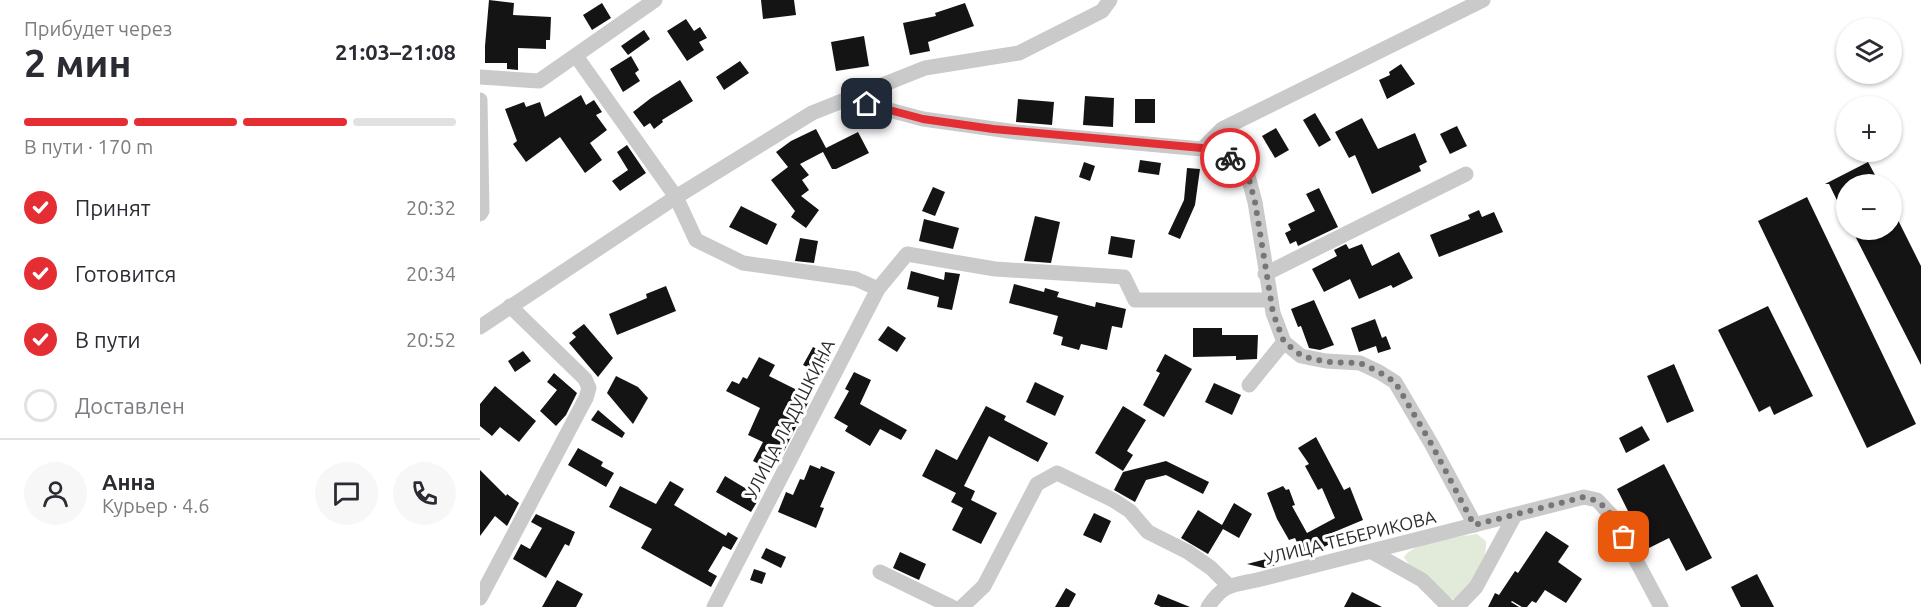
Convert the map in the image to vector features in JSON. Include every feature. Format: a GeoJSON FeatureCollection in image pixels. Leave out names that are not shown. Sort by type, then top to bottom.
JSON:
{"type":"FeatureCollection","features":[{"type":"Feature","properties":{"kind":"street"},"geometry":{"type":"LineString","coordinates":[[480,77],[539,81],[656,0]]}},
{"type":"Feature","properties":{"kind":"street"},"geometry":{"type":"LineString","coordinates":[[480,327],[676,197],[812,113],[925,68],[1019,53],[1102,11],[1110,0]]}},
{"type":"Feature","properties":{"kind":"street"},"geometry":{"type":"LineString","coordinates":[[1202,148],[1222,129],[1483,0]]}},
{"type":"Feature","properties":{"kind":"street"},"geometry":{"type":"LineString","coordinates":[[576,56],[676,197],[696,240],[743,263],[856,279],[878,288]]}},
{"type":"Feature","properties":{"kind":"street"},"geometry":{"type":"LineString","coordinates":[[848,99],[923,119],[1016,132],[1202,148],[1237,161],[1247,172],[1255,202],[1270,300],[1284,342],[1302,356],[1326,362],[1360,363],[1395,382],[1432,445],[1474,525]]}},
{"type":"Feature","properties":{"kind":"street"},"geometry":{"type":"LineString","coordinates":[[480,214],[482,211],[481,101]]}},
{"type":"Feature","properties":{"kind":"street"},"geometry":{"type":"LineString","coordinates":[[1265,274],[1466,174]]}},
{"type":"Feature","properties":{"kind":"street","name":"УЛИЦА ЛАДУШКИНА"},"geometry":{"type":"LineString","coordinates":[[714,607],[878,288],[907,254],[995,269],[1124,277],[1135,300],[1270,300]]}},
{"type":"Feature","properties":{"kind":"street"},"geometry":{"type":"LineString","coordinates":[[480,598],[590,388],[585,379],[510,306]]}},
{"type":"Feature","properties":{"kind":"street"},"geometry":{"type":"LineString","coordinates":[[1249,386],[1284,342]]}},
{"type":"Feature","properties":{"kind":"street"},"geometry":{"type":"LineString","coordinates":[[962,607],[984,586],[1038,484],[1057,473],[1121,505],[1130,511],[1148,532],[1212,568],[1228,585],[1215,596],[1208,607]]}},
{"type":"Feature","properties":{"kind":"street","name":"УЛИЦА ТЕБЕРИКОВА"},"geometry":{"type":"LineString","coordinates":[[1228,585],[1372,552],[1584,497],[1597,500],[1613,517],[1661,607]]}},
{"type":"Feature","properties":{"kind":"street"},"geometry":{"type":"LineString","coordinates":[[1457,607],[1476,587],[1515,515]]}},
{"type":"Feature","properties":{"kind":"street"},"geometry":{"type":"LineString","coordinates":[[1372,552],[1422,580],[1449,607]]}},
{"type":"Feature","properties":{"kind":"street"},"geometry":{"type":"LineString","coordinates":[[880,572],[952,607]]}},
{"type":"Feature","properties":{"kind":"green space"},"geometry":{"type":"Polygon","coordinates":[[[1477,534],[1486,541],[1484,560],[1478,574],[1457,601],[1427,583],[1404,557],[1427,543],[1477,534]]]}},
{"type":"Feature","properties":{"kind":"building"},"geometry":{"type":"Polygon","coordinates":[[[489,0],[514,3],[513,15],[551,17],[550,40],[546,40],[546,49],[518,48],[518,70],[507,69],[507,63],[485,63],[489,0]]]}},
{"type":"Feature","properties":{"kind":"building"},"geometry":{"type":"Polygon","coordinates":[[[761,0],[794,0],[796,15],[763,19],[761,0]]]}},
{"type":"Feature","properties":{"kind":"building"},"geometry":{"type":"Polygon","coordinates":[[[602,3],[611,18],[592,30],[583,15],[602,3]]]}},
{"type":"Feature","properties":{"kind":"building"},"geometry":{"type":"Polygon","coordinates":[[[965,3],[974,26],[928,42],[930,51],[910,55],[903,23],[936,16],[935,13],[965,3]]]}},
{"type":"Feature","properties":{"kind":"building"},"geometry":{"type":"Polygon","coordinates":[[[686,19],[694,31],[700,27],[707,38],[699,42],[704,50],[687,61],[667,31],[686,19]]]}},
{"type":"Feature","properties":{"kind":"building"},"geometry":{"type":"Polygon","coordinates":[[[644,30],[650,39],[628,55],[621,46],[644,30]]]}},
{"type":"Feature","properties":{"kind":"building"},"geometry":{"type":"Polygon","coordinates":[[[864,36],[869,66],[836,71],[831,42],[864,36]]]}},
{"type":"Feature","properties":{"kind":"building"},"geometry":{"type":"Polygon","coordinates":[[[631,56],[639,70],[635,73],[640,81],[623,92],[610,69],[631,56]]]}},
{"type":"Feature","properties":{"kind":"building"},"geometry":{"type":"Polygon","coordinates":[[[740,61],[749,73],[724,90],[716,77],[740,61]]]}},
{"type":"Feature","properties":{"kind":"building"},"geometry":{"type":"Polygon","coordinates":[[[1401,64],[1415,84],[1387,99],[1379,80],[1390,75],[1389,72],[1401,64]]]}},
{"type":"Feature","properties":{"kind":"building"},"geometry":{"type":"Polygon","coordinates":[[[680,80],[693,101],[662,120],[663,122],[654,129],[650,123],[644,127],[633,112],[680,80]]]}},
{"type":"Feature","properties":{"kind":"building"},"geometry":{"type":"Polygon","coordinates":[[[581,95],[586,105],[594,100],[602,112],[596,115],[607,130],[590,143],[602,160],[585,173],[560,137],[526,162],[513,144],[517,141],[505,109],[524,102],[526,107],[540,102],[545,117],[581,95]]]}},
{"type":"Feature","properties":{"kind":"building"},"geometry":{"type":"Polygon","coordinates":[[[1085,96],[1114,98],[1113,127],[1083,125],[1085,96]]]}},
{"type":"Feature","properties":{"kind":"building"},"geometry":{"type":"Polygon","coordinates":[[[1018,99],[1054,102],[1052,125],[1016,122],[1018,99]]]}},
{"type":"Feature","properties":{"kind":"building"},"geometry":{"type":"Polygon","coordinates":[[[1135,99],[1155,99],[1155,123],[1135,123],[1135,99]]]}},
{"type":"Feature","properties":{"kind":"building"},"geometry":{"type":"Polygon","coordinates":[[[1315,113],[1331,140],[1319,147],[1303,120],[1315,113]]]}},
{"type":"Feature","properties":{"kind":"building"},"geometry":{"type":"Polygon","coordinates":[[[1362,118],[1378,149],[1415,133],[1427,162],[1419,166],[1421,171],[1372,194],[1355,155],[1349,158],[1335,132],[1362,118]]]}},
{"type":"Feature","properties":{"kind":"building"},"geometry":{"type":"Polygon","coordinates":[[[1457,126],[1467,146],[1450,154],[1440,134],[1457,126]]]}},
{"type":"Feature","properties":{"kind":"building"},"geometry":{"type":"Polygon","coordinates":[[[1276,128],[1289,150],[1275,158],[1262,136],[1276,128]]]}},
{"type":"Feature","properties":{"kind":"building"},"geometry":{"type":"Polygon","coordinates":[[[816,129],[826,148],[858,132],[869,153],[836,169],[832,169],[823,152],[800,164],[809,175],[802,180],[809,190],[801,196],[819,210],[806,228],[791,217],[795,211],[771,180],[788,167],[776,152],[791,141],[816,129]]]}},
{"type":"Feature","properties":{"kind":"building"},"geometry":{"type":"Polygon","coordinates":[[[627,145],[646,173],[620,191],[612,181],[628,170],[617,152],[627,145]]]}},
{"type":"Feature","properties":{"kind":"building"},"geometry":{"type":"Polygon","coordinates":[[[1140,160],[1161,163],[1159,175],[1138,172],[1140,160]]]}},
{"type":"Feature","properties":{"kind":"building"},"geometry":{"type":"Polygon","coordinates":[[[1084,162],[1095,166],[1090,181],[1079,177],[1084,162]]]}},
{"type":"Feature","properties":{"kind":"building"},"geometry":{"type":"Polygon","coordinates":[[[1868,162],[1875,174],[1845,174],[1868,162]]]}},
{"type":"Feature","properties":{"kind":"building"},"geometry":{"type":"Polygon","coordinates":[[[1187,168],[1200,169],[1195,205],[1180,239],[1168,234],[1184,200],[1187,168]]]}},
{"type":"Feature","properties":{"kind":"building"},"geometry":{"type":"Polygon","coordinates":[[[1836,178],[1836,198],[1829,184],[1825,184],[1836,178]]]}},
{"type":"Feature","properties":{"kind":"building"},"geometry":{"type":"Polygon","coordinates":[[[933,187],[945,192],[935,216],[922,211],[933,187]]]}},
{"type":"Feature","properties":{"kind":"building"},"geometry":{"type":"Polygon","coordinates":[[[1319,188],[1338,227],[1298,246],[1296,241],[1290,244],[1285,233],[1291,230],[1288,224],[1315,211],[1306,194],[1319,188]]]}},
{"type":"Feature","properties":{"kind":"building"},"geometry":{"type":"Polygon","coordinates":[[[1807,197],[1916,424],[1867,448],[1758,221],[1807,197]]]}},
{"type":"Feature","properties":{"kind":"building"},"geometry":{"type":"Polygon","coordinates":[[[741,206],[777,224],[767,245],[729,227],[741,206]]]}},
{"type":"Feature","properties":{"kind":"building"},"geometry":{"type":"Polygon","coordinates":[[[1479,210],[1482,217],[1494,212],[1503,232],[1439,257],[1430,235],[1470,219],[1468,215],[1479,210]]]}},
{"type":"Feature","properties":{"kind":"building"},"geometry":{"type":"Polygon","coordinates":[[[1035,216],[1060,222],[1051,263],[1024,261],[1035,216]]]}},
{"type":"Feature","properties":{"kind":"building"},"geometry":{"type":"Polygon","coordinates":[[[924,219],[959,228],[953,249],[919,241],[924,219]]]}},
{"type":"Feature","properties":{"kind":"building"},"geometry":{"type":"Polygon","coordinates":[[[1902,228],[1921,266],[1921,365],[1857,240],[1902,240],[1902,228]]]}},
{"type":"Feature","properties":{"kind":"building"},"geometry":{"type":"Polygon","coordinates":[[[1111,236],[1135,240],[1132,258],[1108,254],[1111,236]]]}},
{"type":"Feature","properties":{"kind":"building"},"geometry":{"type":"Polygon","coordinates":[[[800,238],[818,241],[814,263],[795,261],[800,238]]]}},
{"type":"Feature","properties":{"kind":"building"},"geometry":{"type":"Polygon","coordinates":[[[1346,244],[1349,249],[1362,244],[1372,266],[1399,252],[1413,278],[1393,288],[1391,285],[1359,299],[1350,279],[1324,292],[1312,269],[1337,256],[1334,250],[1346,244]]]}},
{"type":"Feature","properties":{"kind":"building"},"geometry":{"type":"Polygon","coordinates":[[[911,271],[944,280],[945,272],[960,274],[952,310],[937,307],[939,297],[907,289],[911,271]]]}},
{"type":"Feature","properties":{"kind":"building"},"geometry":{"type":"Polygon","coordinates":[[[1014,284],[1044,292],[1045,288],[1059,292],[1057,297],[1095,307],[1096,302],[1126,309],[1122,328],[1112,326],[1107,350],[1081,344],[1079,350],[1061,345],[1063,337],[1053,334],[1058,316],[1009,303],[1014,284]]]}},
{"type":"Feature","properties":{"kind":"building"},"geometry":{"type":"Polygon","coordinates":[[[666,286],[676,311],[617,335],[609,314],[647,298],[646,294],[666,286]]]}},
{"type":"Feature","properties":{"kind":"building"},"geometry":{"type":"Polygon","coordinates":[[[1314,300],[1334,345],[1320,350],[1309,348],[1301,326],[1298,327],[1291,309],[1314,300]]]}},
{"type":"Feature","properties":{"kind":"building"},"geometry":{"type":"Polygon","coordinates":[[[1768,306],[1813,396],[1774,415],[1770,406],[1759,412],[1718,330],[1768,306]]]}},
{"type":"Feature","properties":{"kind":"building"},"geometry":{"type":"Polygon","coordinates":[[[1375,319],[1382,338],[1386,336],[1391,349],[1378,353],[1376,346],[1359,352],[1351,328],[1375,319]]]}},
{"type":"Feature","properties":{"kind":"building"},"geometry":{"type":"Polygon","coordinates":[[[584,324],[613,358],[598,377],[569,343],[576,337],[572,333],[584,324]]]}},
{"type":"Feature","properties":{"kind":"building"},"geometry":{"type":"Polygon","coordinates":[[[888,326],[906,338],[897,352],[878,340],[888,326]]]}},
{"type":"Feature","properties":{"kind":"building"},"geometry":{"type":"Polygon","coordinates":[[[1193,328],[1222,328],[1222,335],[1258,335],[1257,359],[1236,360],[1236,356],[1193,357],[1193,328]]]}},
{"type":"Feature","properties":{"kind":"building"},"geometry":{"type":"Polygon","coordinates":[[[813,347],[831,356],[822,374],[803,365],[813,347]]]}},
{"type":"Feature","properties":{"kind":"building"},"geometry":{"type":"Polygon","coordinates":[[[523,351],[531,361],[515,372],[508,361],[523,351]]]}},
{"type":"Feature","properties":{"kind":"building"},"geometry":{"type":"Polygon","coordinates":[[[1165,354],[1192,369],[1164,417],[1143,405],[1160,373],[1156,371],[1165,354]]]}},
{"type":"Feature","properties":{"kind":"building"},"geometry":{"type":"Polygon","coordinates":[[[759,357],[775,365],[769,376],[811,397],[784,451],[782,450],[771,470],[753,461],[763,442],[748,435],[760,408],[726,391],[732,381],[739,384],[743,377],[747,379],[759,357]]]}},
{"type":"Feature","properties":{"kind":"building"},"geometry":{"type":"Polygon","coordinates":[[[1674,364],[1694,411],[1667,423],[1647,376],[1674,364]]]}},
{"type":"Feature","properties":{"kind":"building"},"geometry":{"type":"Polygon","coordinates":[[[854,372],[871,380],[860,404],[907,430],[901,440],[880,429],[870,446],[845,431],[848,426],[834,418],[849,391],[845,389],[854,372]]]}},
{"type":"Feature","properties":{"kind":"building"},"geometry":{"type":"Polygon","coordinates":[[[554,373],[577,393],[566,415],[556,426],[540,411],[557,390],[547,382],[554,373]]]}},
{"type":"Feature","properties":{"kind":"building"},"geometry":{"type":"Polygon","coordinates":[[[616,376],[638,387],[648,398],[633,424],[607,393],[616,376]]]}},
{"type":"Feature","properties":{"kind":"building"},"geometry":{"type":"Polygon","coordinates":[[[1035,382],[1064,396],[1055,416],[1026,402],[1035,382]]]}},
{"type":"Feature","properties":{"kind":"building"},"geometry":{"type":"Polygon","coordinates":[[[1214,383],[1241,395],[1232,415],[1205,402],[1214,383]]]}},
{"type":"Feature","properties":{"kind":"building"},"geometry":{"type":"Polygon","coordinates":[[[495,386],[536,421],[519,442],[500,427],[492,436],[480,426],[480,404],[495,386]]]}},
{"type":"Feature","properties":{"kind":"building"},"geometry":{"type":"Polygon","coordinates":[[[986,406],[1006,416],[1004,420],[1048,443],[1038,462],[989,436],[964,486],[975,491],[971,500],[997,513],[981,544],[952,530],[963,508],[951,502],[956,493],[922,476],[936,449],[957,460],[986,406]]]}},
{"type":"Feature","properties":{"kind":"building"},"geometry":{"type":"Polygon","coordinates":[[[1123,406],[1146,420],[1127,451],[1133,455],[1123,471],[1095,453],[1123,406]]]}},
{"type":"Feature","properties":{"kind":"building"},"geometry":{"type":"Polygon","coordinates":[[[598,410],[625,433],[622,438],[591,420],[598,410]]]}},
{"type":"Feature","properties":{"kind":"building"},"geometry":{"type":"Polygon","coordinates":[[[1642,426],[1650,440],[1626,453],[1619,438],[1642,426]]]}},
{"type":"Feature","properties":{"kind":"building"},"geometry":{"type":"Polygon","coordinates":[[[1316,437],[1344,490],[1350,487],[1363,520],[1327,535],[1331,543],[1314,553],[1311,548],[1302,553],[1295,538],[1289,540],[1277,519],[1267,493],[1283,486],[1286,490],[1289,489],[1295,505],[1292,506],[1307,533],[1335,518],[1322,488],[1318,490],[1305,466],[1309,464],[1298,448],[1316,437]]]}},
{"type":"Feature","properties":{"kind":"building"},"geometry":{"type":"Polygon","coordinates":[[[578,448],[603,462],[601,466],[614,473],[606,487],[568,465],[578,448]]]}},
{"type":"Feature","properties":{"kind":"building"},"geometry":{"type":"Polygon","coordinates":[[[1166,461],[1209,482],[1203,494],[1166,475],[1146,480],[1135,502],[1114,490],[1123,472],[1166,461]]]}},
{"type":"Feature","properties":{"kind":"building"},"geometry":{"type":"Polygon","coordinates":[[[1664,464],[1712,558],[1686,571],[1669,538],[1645,550],[1617,489],[1664,464]]]}},
{"type":"Feature","properties":{"kind":"building"},"geometry":{"type":"Polygon","coordinates":[[[810,465],[820,469],[821,466],[835,472],[820,507],[824,508],[816,528],[778,512],[786,492],[793,495],[800,479],[804,480],[810,465]]]}},
{"type":"Feature","properties":{"kind":"building"},"geometry":{"type":"Polygon","coordinates":[[[480,470],[506,496],[507,494],[519,503],[507,526],[495,516],[480,536],[480,470]]]}},
{"type":"Feature","properties":{"kind":"building"},"geometry":{"type":"Polygon","coordinates":[[[725,476],[760,497],[751,512],[716,492],[725,476]]]}},
{"type":"Feature","properties":{"kind":"building"},"geometry":{"type":"Polygon","coordinates":[[[670,481],[684,489],[674,505],[726,536],[728,532],[738,538],[731,550],[723,546],[708,571],[717,576],[711,587],[641,548],[652,529],[609,507],[620,486],[656,504],[670,481]]]}},
{"type":"Feature","properties":{"kind":"building"},"geometry":{"type":"Polygon","coordinates":[[[1234,503],[1252,514],[1239,538],[1223,529],[1208,554],[1181,538],[1198,510],[1222,525],[1234,503]]]}},
{"type":"Feature","properties":{"kind":"building"},"geometry":{"type":"Polygon","coordinates":[[[1094,513],[1111,521],[1101,543],[1083,535],[1094,513]]]}},
{"type":"Feature","properties":{"kind":"building"},"geometry":{"type":"Polygon","coordinates":[[[536,514],[575,532],[569,546],[565,544],[546,578],[513,559],[521,544],[530,549],[542,528],[531,522],[536,514]]]}},
{"type":"Feature","properties":{"kind":"building"},"geometry":{"type":"Polygon","coordinates":[[[1546,531],[1569,546],[1558,562],[1582,579],[1566,603],[1545,590],[1536,603],[1532,601],[1527,607],[1522,607],[1512,601],[1519,607],[1488,607],[1495,593],[1499,595],[1515,571],[1518,573],[1546,531]]]}},
{"type":"Feature","properties":{"kind":"building"},"geometry":{"type":"Polygon","coordinates":[[[766,548],[786,557],[781,568],[761,558],[766,548]]]}},
{"type":"Feature","properties":{"kind":"building"},"geometry":{"type":"Polygon","coordinates":[[[900,552],[926,564],[919,580],[893,568],[900,552]]]}},
{"type":"Feature","properties":{"kind":"building"},"geometry":{"type":"Polygon","coordinates":[[[1274,557],[1276,565],[1264,568],[1247,564],[1274,557]]]}},
{"type":"Feature","properties":{"kind":"building"},"geometry":{"type":"Polygon","coordinates":[[[754,569],[766,573],[762,584],[750,580],[754,569]]]}},
{"type":"Feature","properties":{"kind":"building"},"geometry":{"type":"Polygon","coordinates":[[[1757,574],[1774,607],[1741,607],[1731,587],[1757,574]]]}},
{"type":"Feature","properties":{"kind":"building"},"geometry":{"type":"Polygon","coordinates":[[[557,580],[583,594],[576,607],[542,607],[557,580]]]}},
{"type":"Feature","properties":{"kind":"building"},"geometry":{"type":"Polygon","coordinates":[[[1066,588],[1076,594],[1069,607],[1055,607],[1066,588]]]}},
{"type":"Feature","properties":{"kind":"building"},"geometry":{"type":"Polygon","coordinates":[[[1352,592],[1382,607],[1344,607],[1352,592]]]}},
{"type":"Feature","properties":{"kind":"building"},"geometry":{"type":"Polygon","coordinates":[[[1158,594],[1190,607],[1161,607],[1154,604],[1158,594]]]}},
{"type":"Feature","properties":{"kind":"way so far"},"geometry":{"type":"LineString","coordinates":[[1230,158],[1237,161],[1247,172],[1255,202],[1273,313],[1284,342],[1302,356],[1326,362],[1360,363],[1395,382],[1432,445],[1474,525],[1584,497],[1597,500],[1613,517],[1624,537]]}},
{"type":"Feature","properties":{"kind":"route"},"geometry":{"type":"LineString","coordinates":[[867,104],[923,119],[1016,132],[1202,148],[1230,158]]}}]}
